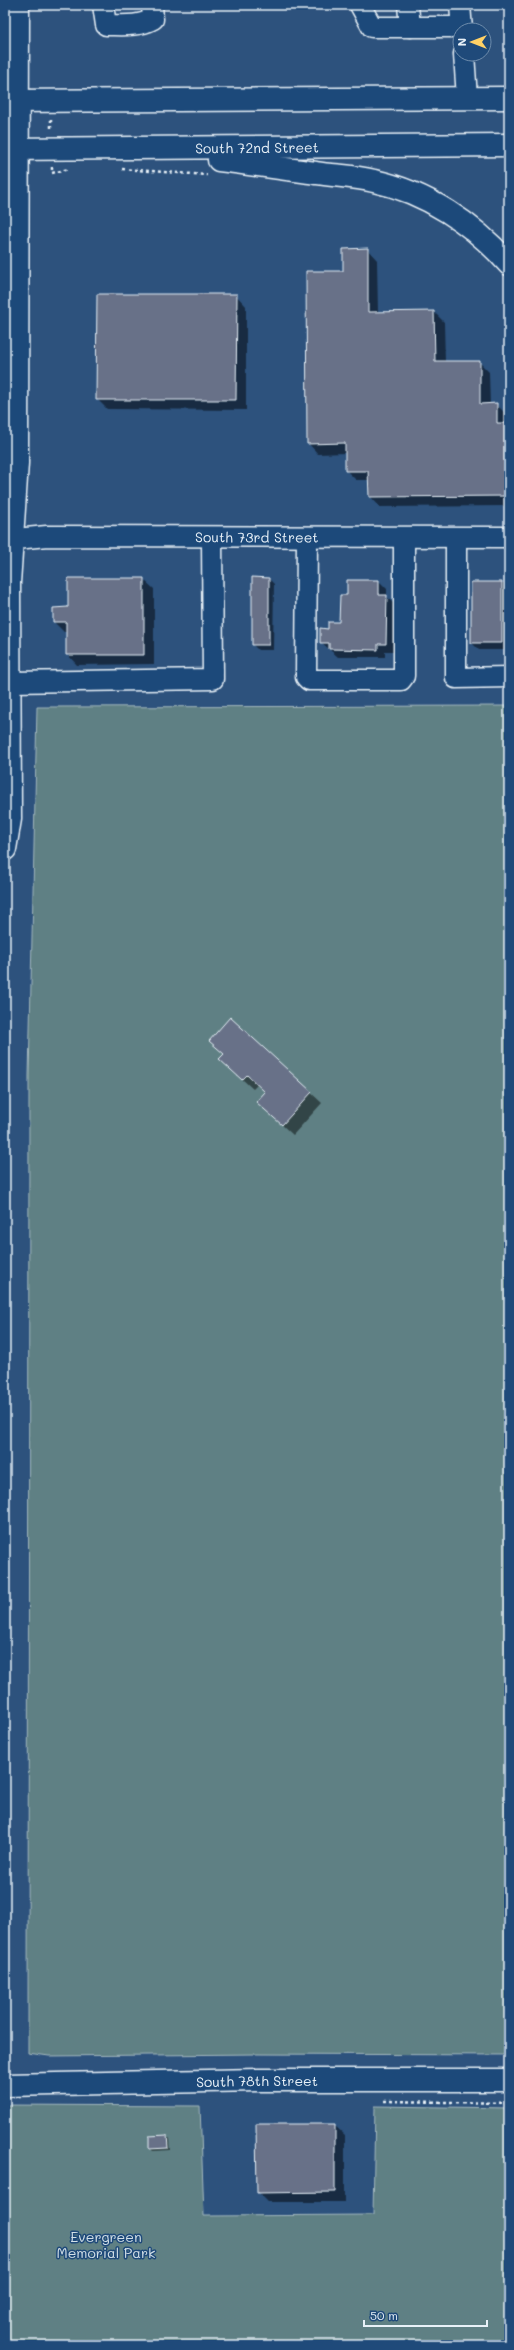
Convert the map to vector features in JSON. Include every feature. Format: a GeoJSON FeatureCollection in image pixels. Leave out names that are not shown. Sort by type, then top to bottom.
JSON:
{"type":"FeatureCollection","features":[{"type":"Feature","properties":{"kind":"main road"},"geometry":{"type":"LineString","coordinates":[[5,849],[10,819],[9,539],[17,463],[11,101],[18,5]]}},
{"type":"Feature","properties":{"kind":"main road"},"geometry":{"type":"LineString","coordinates":[[11,101],[509,98]]}},
{"type":"Feature","properties":{"kind":"main road","name":"South 72nd Street"},"geometry":{"type":"LineString","coordinates":[[11,149],[509,145]]}},
{"type":"Feature","properties":{"kind":"main road"},"geometry":{"type":"LineString","coordinates":[[145,149],[362,178],[393,186],[417,195],[444,209],[486,240],[509,264]]}},
{"type":"Feature","properties":{"kind":"main road","name":"South 78th Street"},"geometry":{"type":"LineString","coordinates":[[5,2085],[258,2080],[509,2080]]}},
{"type":"Feature","properties":{"kind":"street"},"geometry":{"type":"LineString","coordinates":[[104,5],[106,25],[140,24],[148,22],[153,19],[152,5]]}},
{"type":"Feature","properties":{"kind":"street"},"geometry":{"type":"LineString","coordinates":[[360,5],[372,27],[452,28]]}},
{"type":"Feature","properties":{"kind":"street"},"geometry":{"type":"LineString","coordinates":[[408,5],[410,27]]}},
{"type":"Feature","properties":{"kind":"street"},"geometry":{"type":"LineString","coordinates":[[460,5],[461,22]]}},
{"type":"Feature","properties":{"kind":"street"},"geometry":{"type":"LineString","coordinates":[[465,62],[467,98]]}},
{"type":"Feature","properties":{"kind":"street","name":"South 73rd Street"},"geometry":{"type":"LineString","coordinates":[[9,539],[47,536],[307,538],[509,537]]}},
{"type":"Feature","properties":{"kind":"street"},"geometry":{"type":"LineString","coordinates":[[10,682],[213,679],[212,537]]}},
{"type":"Feature","properties":{"kind":"street"},"geometry":{"type":"LineString","coordinates":[[307,538],[306,677],[310,680],[400,680],[404,676],[404,538]]}},
{"type":"Feature","properties":{"kind":"street"},"geometry":{"type":"LineString","coordinates":[[456,538],[456,678],[509,677]]}},
{"type":"Feature","properties":{"kind":"green space"},"geometry":{"type":"Polygon","coordinates":[[[509,706],[509,2055],[255,2054],[49,2056],[28,2053],[29,1076],[37,707],[509,706]]]}},
{"type":"Feature","properties":{"kind":"green space","name":"Evergreen Memorial Park"},"geometry":{"type":"Polygon","coordinates":[[[5,2105],[200,2106],[204,2216],[373,2215],[375,2106],[509,2108],[509,2345],[5,2345],[5,2105]]]}},
{"type":"Feature","properties":{"kind":"building"},"geometry":{"type":"Polygon","coordinates":[[[368,248],[368,312],[434,311],[435,361],[480,361],[480,404],[497,403],[497,423],[509,423],[509,496],[369,497],[368,471],[345,471],[345,443],[307,444],[306,271],[343,271],[343,249],[368,248]]]}},
{"type":"Feature","properties":{"kind":"building"},"geometry":{"type":"Polygon","coordinates":[[[97,294],[237,294],[236,400],[96,400],[97,294]]]}},
{"type":"Feature","properties":{"kind":"building"},"geometry":{"type":"Polygon","coordinates":[[[252,577],[269,578],[269,645],[252,645],[252,577]]]}},
{"type":"Feature","properties":{"kind":"building"},"geometry":{"type":"Polygon","coordinates":[[[68,578],[144,578],[144,655],[66,655],[66,622],[53,622],[53,608],[68,607],[68,578]]]}},
{"type":"Feature","properties":{"kind":"building"},"geometry":{"type":"Polygon","coordinates":[[[347,580],[379,580],[379,595],[387,595],[386,644],[378,644],[378,650],[329,649],[329,643],[320,643],[320,628],[328,629],[328,622],[339,622],[340,595],[347,595],[347,580]]]}},
{"type":"Feature","properties":{"kind":"building"},"geometry":{"type":"Polygon","coordinates":[[[471,582],[502,582],[502,643],[471,643],[471,582]]]}},
{"type":"Feature","properties":{"kind":"building"},"geometry":{"type":"Polygon","coordinates":[[[230,1017],[312,1092],[282,1125],[256,1102],[265,1092],[247,1075],[242,1080],[219,1059],[224,1054],[209,1041],[230,1017]]]}},
{"type":"Feature","properties":{"kind":"building"},"geometry":{"type":"Polygon","coordinates":[[[256,2124],[335,2124],[335,2192],[257,2193],[256,2124]]]}},
{"type":"Feature","properties":{"kind":"building"},"geometry":{"type":"Polygon","coordinates":[[[167,2135],[168,2148],[149,2149],[149,2136],[167,2135]]]}}]}
